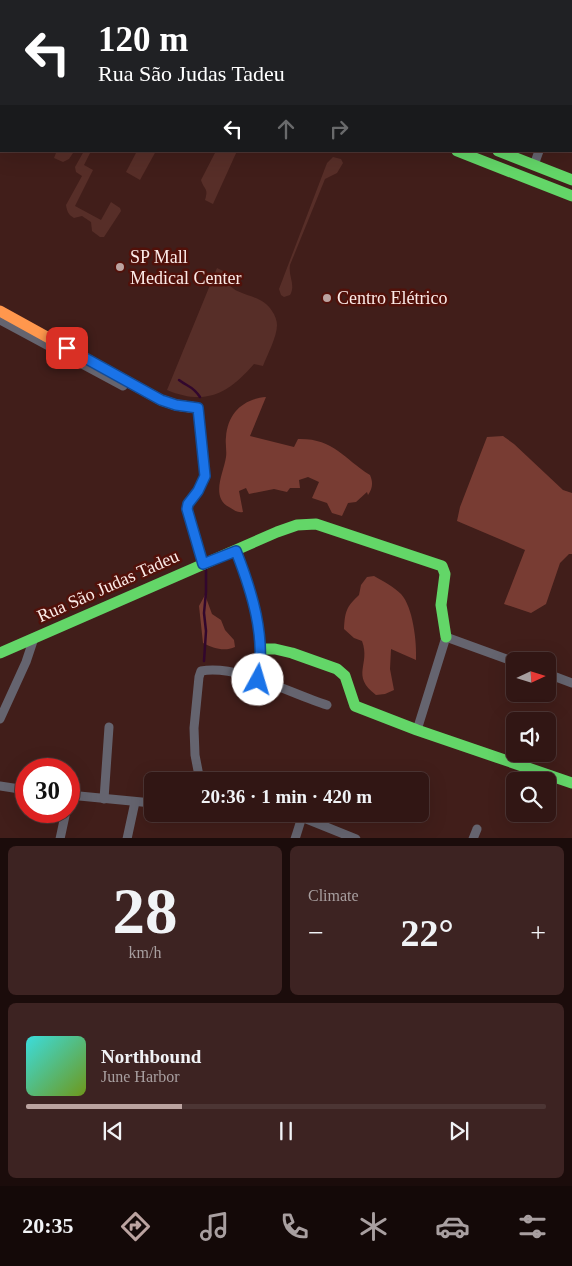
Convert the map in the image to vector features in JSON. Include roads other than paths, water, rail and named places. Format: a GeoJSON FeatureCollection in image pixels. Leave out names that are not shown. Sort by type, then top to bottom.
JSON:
{"type":"FeatureCollection","features":[{"type":"Feature","properties":{"kind":"street"},"geometry":{"type":"LineString","coordinates":[[461,152],[572,196]]}},
{"type":"Feature","properties":{"kind":"street"},"geometry":{"type":"LineString","coordinates":[[501,152],[572,180]]}},
{"type":"Feature","properties":{"kind":"street"},"geometry":{"type":"LineString","coordinates":[[534,165],[539,152]]}},
{"type":"Feature","properties":{"kind":"street"},"geometry":{"type":"LineString","coordinates":[[0,311],[161,400],[176,405],[198,408]]}},
{"type":"Feature","properties":{"kind":"street"},"geometry":{"type":"LineString","coordinates":[[0,320],[160,405],[180,409],[198,408]]}},
{"type":"Feature","properties":{"kind":"street"},"geometry":{"type":"LineString","coordinates":[[198,408],[205,476],[198,491],[188,504],[187,509],[203,564]]}},
{"type":"Feature","properties":{"kind":"street","name":"Rua São Judas Tadeu"},"geometry":{"type":"LineString","coordinates":[[0,653],[289,527],[308,523],[442,566],[445,574],[441,605],[446,637]]}},
{"type":"Feature","properties":{"kind":"street"},"geometry":{"type":"LineString","coordinates":[[236,551],[247,579],[262,648],[258,680]]}},
{"type":"Feature","properties":{"kind":"street"},"geometry":{"type":"LineString","coordinates":[[417,730],[446,637],[506,659]]}},
{"type":"Feature","properties":{"kind":"street"},"geometry":{"type":"LineString","coordinates":[[0,719],[26,662],[34,638]]}},
{"type":"Feature","properties":{"kind":"street"},"geometry":{"type":"LineString","coordinates":[[262,648],[292,653],[337,669],[344,676],[355,706],[417,730],[572,783]]}},
{"type":"Feature","properties":{"kind":"street"},"geometry":{"type":"LineString","coordinates":[[198,772],[195,755],[194,728],[200,674],[205,671],[224,671],[258,680],[326,705]]}},
{"type":"Feature","properties":{"kind":"street"},"geometry":{"type":"LineString","coordinates":[[556,677],[572,683]]}},
{"type":"Feature","properties":{"kind":"street"},"geometry":{"type":"LineString","coordinates":[[104,799],[109,727]]}},
{"type":"Feature","properties":{"kind":"street"},"geometry":{"type":"LineString","coordinates":[[0,786],[15,788]]}},
{"type":"Feature","properties":{"kind":"street"},"geometry":{"type":"LineString","coordinates":[[80,797],[144,803]]}},
{"type":"Feature","properties":{"kind":"street"},"geometry":{"type":"LineString","coordinates":[[127,838],[135,802]]}},
{"type":"Feature","properties":{"kind":"street"},"geometry":{"type":"LineString","coordinates":[[295,838],[297,822]]}},
{"type":"Feature","properties":{"kind":"street"},"geometry":{"type":"LineString","coordinates":[[316,822],[356,838]]}},
{"type":"Feature","properties":{"kind":"street"},"geometry":{"type":"LineString","coordinates":[[60,838],[63,823]]}},
{"type":"Feature","properties":{"kind":"street"},"geometry":{"type":"LineString","coordinates":[[473,838],[476,829]]}},
{"type":"Feature","properties":{"kind":"waterway"},"geometry":{"type":"LineString","coordinates":[[179,380],[193,389],[200,397]]}},
{"type":"Feature","properties":{"kind":"waterway"},"geometry":{"type":"LineString","coordinates":[[204,661],[206,570]]}},
{"type":"Feature","properties":{"kind":"place","name":"SP Mall Medical Center"},"geometry":{"type":"Point","coordinates":[120,267]}},
{"type":"Feature","properties":{"kind":"place","name":"Centro Elétrico"},"geometry":{"type":"Point","coordinates":[327,298]}}]}
